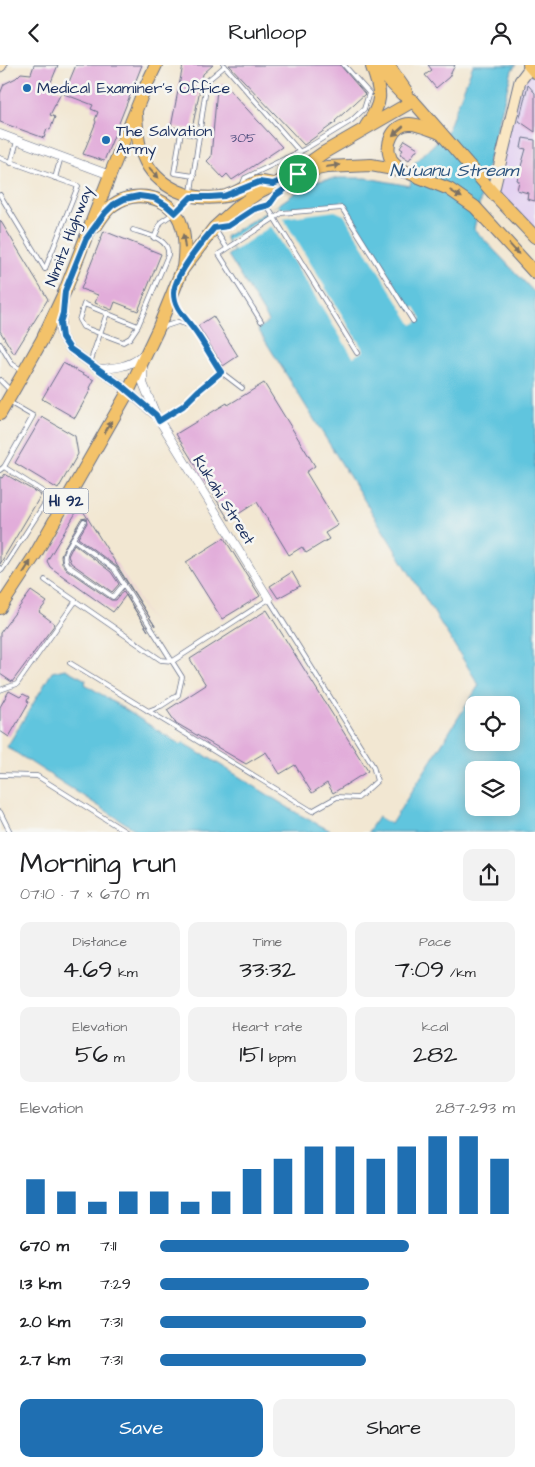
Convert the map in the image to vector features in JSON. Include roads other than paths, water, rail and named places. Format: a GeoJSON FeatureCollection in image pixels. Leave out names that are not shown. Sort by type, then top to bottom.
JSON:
{"type":"FeatureCollection","features":[{"type":"Feature","properties":{"kind":"main road","name":"Nimitz Highway"},"geometry":{"type":"LineString","coordinates":[[0,414],[42,340],[65,291],[135,112],[156,65]]}},
{"type":"Feature","properties":{"kind":"main road"},"geometry":{"type":"LineString","coordinates":[[373,65],[402,94],[413,101]]}},
{"type":"Feature","properties":{"kind":"main road"},"geometry":{"type":"LineString","coordinates":[[361,131],[375,114],[380,97],[380,86],[373,65]]}},
{"type":"Feature","properties":{"kind":"main road"},"geometry":{"type":"LineString","coordinates":[[388,65],[413,101],[491,191],[535,237]]}},
{"type":"Feature","properties":{"kind":"main road"},"geometry":{"type":"LineString","coordinates":[[297,174],[313,160],[320,148],[361,131],[413,101]]}},
{"type":"Feature","properties":{"kind":"main road"},"geometry":{"type":"LineString","coordinates":[[135,112],[140,149],[148,165],[163,182],[191,197],[216,197],[240,191],[259,182],[273,184]]}},
{"type":"Feature","properties":{"kind":"main road"},"geometry":{"type":"LineString","coordinates":[[408,172],[392,161],[389,150],[389,141],[398,129],[411,124],[442,134]]}},
{"type":"Feature","properties":{"kind":"main road","name":"HI 92"},"geometry":{"type":"LineString","coordinates":[[0,608],[35,555],[128,392],[152,343],[182,270],[214,228],[246,200],[273,184],[297,174],[327,167],[356,165],[386,167],[408,172],[443,186],[461,196],[475,207],[535,273]]}},
{"type":"Feature","properties":{"kind":"main road"},"geometry":{"type":"LineString","coordinates":[[86,239],[113,205],[124,199],[139,196],[154,198],[166,205],[175,213],[180,221],[185,247],[182,270]]}},
{"type":"Feature","properties":{"kind":"main road"},"geometry":{"type":"LineString","coordinates":[[175,213],[191,197]]}},
{"type":"Feature","properties":{"kind":"street"},"geometry":{"type":"LineString","coordinates":[[491,191],[520,81],[532,67]]}},
{"type":"Feature","properties":{"kind":"street"},"geometry":{"type":"LineString","coordinates":[[0,134],[110,175]]}},
{"type":"Feature","properties":{"kind":"street","name":"Kukahi Street"},"geometry":{"type":"LineString","coordinates":[[65,291],[60,323],[62,337],[70,349],[128,392],[157,418]]}},
{"type":"Feature","properties":{"kind":"street"},"geometry":{"type":"LineString","coordinates":[[98,369],[119,368],[130,364],[142,357],[152,343]]}},
{"type":"Feature","properties":{"kind":"street","name":"Kukahi Street"},"geometry":{"type":"LineString","coordinates":[[144,361],[143,383],[157,418],[270,599]]}},
{"type":"Feature","properties":{"kind":"lane"},"geometry":{"type":"LineString","coordinates":[[191,197],[207,81],[225,65],[300,152]]}},
{"type":"Feature","properties":{"kind":"lane"},"geometry":{"type":"LineString","coordinates":[[240,191],[245,178],[300,152],[320,148],[364,109],[369,93],[344,65]]}},
{"type":"Feature","properties":{"kind":"lane"},"geometry":{"type":"LineString","coordinates":[[351,121],[361,131]]}},
{"type":"Feature","properties":{"kind":"lane"},"geometry":{"type":"LineString","coordinates":[[194,176],[174,173],[181,132],[199,136]]}},
{"type":"Feature","properties":{"kind":"lane"},"geometry":{"type":"LineString","coordinates":[[11,163],[17,141]]}},
{"type":"Feature","properties":{"kind":"lane"},"geometry":{"type":"LineString","coordinates":[[55,177],[61,157]]}},
{"type":"Feature","properties":{"kind":"lane"},"geometry":{"type":"LineString","coordinates":[[0,158],[78,186],[45,269],[0,195]]}},
{"type":"Feature","properties":{"kind":"lane"},"geometry":{"type":"LineString","coordinates":[[227,247],[214,228],[228,226],[254,209],[266,207],[276,195],[291,185],[297,174],[286,159]]}},
{"type":"Feature","properties":{"kind":"lane"},"geometry":{"type":"LineString","coordinates":[[266,207],[357,353]]}},
{"type":"Feature","properties":{"kind":"lane"},"geometry":{"type":"LineString","coordinates":[[261,321],[220,253],[282,213],[342,208],[413,321]]}},
{"type":"Feature","properties":{"kind":"lane"},"geometry":{"type":"LineString","coordinates":[[154,238],[161,222],[175,213]]}},
{"type":"Feature","properties":{"kind":"lane"},"geometry":{"type":"LineString","coordinates":[[132,230],[166,244],[168,252],[138,325],[130,338],[125,341],[83,327],[79,322],[84,304],[138,325]]}},
{"type":"Feature","properties":{"kind":"lane"},"geometry":{"type":"LineString","coordinates":[[174,292],[181,314],[192,326],[221,372],[242,388]]}},
{"type":"Feature","properties":{"kind":"lane"},"geometry":{"type":"LineString","coordinates":[[89,364],[107,313]]}},
{"type":"Feature","properties":{"kind":"lane"},"geometry":{"type":"LineString","coordinates":[[158,329],[178,322],[192,326]]}},
{"type":"Feature","properties":{"kind":"lane"},"geometry":{"type":"LineString","coordinates":[[0,344],[12,363],[24,373]]}},
{"type":"Feature","properties":{"kind":"lane"},"geometry":{"type":"LineString","coordinates":[[157,418],[183,406],[221,372]]}},
{"type":"Feature","properties":{"kind":"lane"},"geometry":{"type":"LineString","coordinates":[[0,380],[10,397],[33,416],[4,467],[0,470]]}},
{"type":"Feature","properties":{"kind":"lane"},"geometry":{"type":"LineString","coordinates":[[4,467],[42,491],[62,508]]}},
{"type":"Feature","properties":{"kind":"lane"},"geometry":{"type":"LineString","coordinates":[[0,568],[2,570],[49,497]]}},
{"type":"Feature","properties":{"kind":"lane"},"geometry":{"type":"LineString","coordinates":[[84,521],[64,556],[64,562],[113,597],[124,584]]}},
{"type":"Feature","properties":{"kind":"lane"},"geometry":{"type":"LineString","coordinates":[[73,539],[114,569],[182,677],[178,695],[161,706],[148,711]]}},
{"type":"Feature","properties":{"kind":"lane"},"geometry":{"type":"LineString","coordinates":[[45,580],[161,660],[173,661],[270,599],[373,766],[377,781],[358,798],[337,797],[312,811],[70,663]]}},
{"type":"Feature","properties":{"kind":"lane"},"geometry":{"type":"LineString","coordinates":[[0,690],[18,684],[75,602]]}},
{"type":"Feature","properties":{"kind":"lane"},"geometry":{"type":"LineString","coordinates":[[0,775],[37,776],[126,832]]}},
{"type":"Feature","properties":{"kind":"lane"},"geometry":{"type":"LineString","coordinates":[[0,812],[10,832]]}},
{"type":"Feature","properties":{"kind":"water","name":"Nu'uanu Stream"},"geometry":{"type":"Polygon","coordinates":[[[473,65],[516,65],[512,70],[489,159],[474,229],[535,293],[535,832],[368,832],[378,817],[391,824],[465,707],[465,751],[520,751],[520,696],[472,696],[479,685],[258,329],[269,321],[228,255],[234,251],[225,237],[278,205],[311,182],[339,178],[367,178],[410,186],[415,162],[447,132],[473,65]]]}},
{"type":"Feature","properties":{"kind":"water"},"geometry":{"type":"Polygon","coordinates":[[[65,669],[86,680],[85,684],[181,745],[183,743],[203,754],[300,815],[333,832],[139,832],[7,747],[52,672],[65,669]]]}},
{"type":"Feature","properties":{"kind":"place","name":"Medical Examiner’s Office"},"geometry":{"type":"Point","coordinates":[27,88]}},
{"type":"Feature","properties":{"kind":"place","name":"The Salvation Army"},"geometry":{"type":"Point","coordinates":[106,140]}}]}
